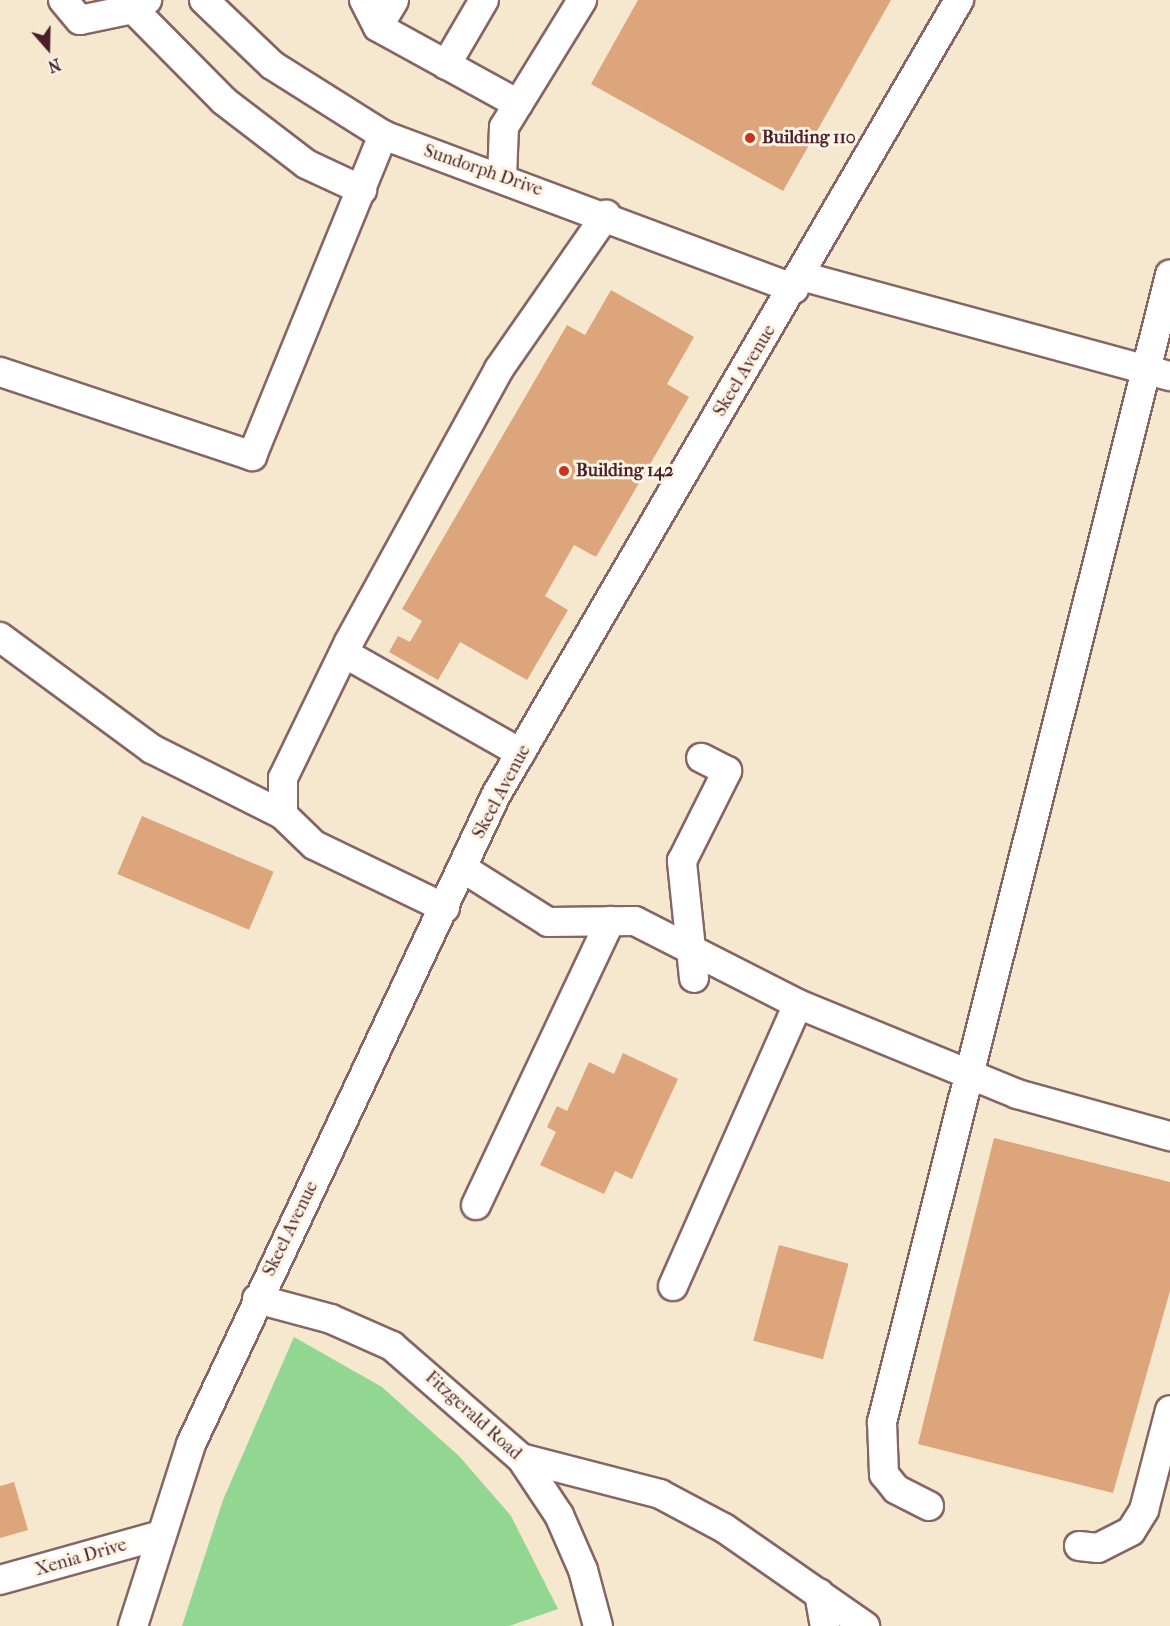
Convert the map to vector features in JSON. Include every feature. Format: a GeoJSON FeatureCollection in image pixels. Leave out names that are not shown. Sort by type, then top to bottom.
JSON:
{"type":"FeatureCollection","features":[{"type":"Feature","properties":{"kind":"street"},"geometry":{"type":"LineString","coordinates":[[63,0],[80,20],[140,4],[224,101],[306,165],[362,190]]}},
{"type":"Feature","properties":{"kind":"street","name":"Sundorph Drive"},"geometry":{"type":"LineString","coordinates":[[204,0],[305,90],[384,135],[797,283],[1158,373]]}},
{"type":"Feature","properties":{"kind":"street"},"geometry":{"type":"LineString","coordinates":[[364,0],[378,27],[518,104]]}},
{"type":"Feature","properties":{"kind":"street"},"geometry":{"type":"LineString","coordinates":[[378,27],[394,0]]}},
{"type":"Feature","properties":{"kind":"street"},"geometry":{"type":"LineString","coordinates":[[446,65],[484,0]]}},
{"type":"Feature","properties":{"kind":"street"},"geometry":{"type":"LineString","coordinates":[[502,177],[504,127],[582,0]]}},
{"type":"Feature","properties":{"kind":"street","name":"Skeel Avenue"},"geometry":{"type":"LineString","coordinates":[[133,1626],[191,1444],[258,1299],[521,753],[797,283],[959,0]]}},
{"type":"Feature","properties":{"kind":"street"},"geometry":{"type":"LineString","coordinates":[[0,372],[252,456],[384,135]]}},
{"type":"Feature","properties":{"kind":"street"},"geometry":{"type":"LineString","coordinates":[[283,815],[283,778],[344,653],[500,369],[606,215]]}},
{"type":"Feature","properties":{"kind":"street"},"geometry":{"type":"LineString","coordinates":[[929,1506],[896,1489],[884,1474],[882,1422],[969,1074],[1158,373],[1170,275]]}},
{"type":"Feature","properties":{"kind":"street"},"geometry":{"type":"LineString","coordinates":[[0,637],[152,749],[283,815],[314,845],[445,908]]}},
{"type":"Feature","properties":{"kind":"street"},"geometry":{"type":"LineString","coordinates":[[344,653],[521,753]]}},
{"type":"Feature","properties":{"kind":"street"},"geometry":{"type":"LineString","coordinates":[[692,964],[682,861],[726,771],[701,758]]}},
{"type":"Feature","properties":{"kind":"street"},"geometry":{"type":"LineString","coordinates":[[464,869],[548,922],[635,921],[692,964],[798,1004],[1017,1094],[1170,1136]]}},
{"type":"Feature","properties":{"kind":"street"},"geometry":{"type":"LineString","coordinates":[[476,1205],[610,921]]}},
{"type":"Feature","properties":{"kind":"street"},"geometry":{"type":"LineString","coordinates":[[673,1286],[798,1004]]}},
{"type":"Feature","properties":{"kind":"street","name":"Fitzgerald Road"},"geometry":{"type":"LineString","coordinates":[[258,1299],[331,1319],[392,1346],[521,1458],[559,1515],[583,1570],[598,1626]]}},
{"type":"Feature","properties":{"kind":"street"},"geometry":{"type":"LineString","coordinates":[[1079,1546],[1098,1548],[1131,1531],[1144,1510],[1170,1410]]}},
{"type":"Feature","properties":{"kind":"street"},"geometry":{"type":"LineString","coordinates":[[521,1458],[660,1494],[724,1528],[865,1626]]}},
{"type":"Feature","properties":{"kind":"street","name":"Xenia Drive"},"geometry":{"type":"LineString","coordinates":[[0,1580],[161,1535]]}},
{"type":"Feature","properties":{"kind":"street"},"geometry":{"type":"LineString","coordinates":[[819,1593],[825,1626]]}},
{"type":"Feature","properties":{"kind":"green space"},"geometry":{"type":"Polygon","coordinates":[[[294,1337],[382,1387],[459,1456],[511,1516],[558,1609],[509,1626],[182,1626],[223,1500],[294,1337]]]}},
{"type":"Feature","properties":{"kind":"building","name":"Building 110"},"geometry":{"type":"Polygon","coordinates":[[[638,0],[891,0],[783,191],[591,84],[638,0]]]}},
{"type":"Feature","properties":{"kind":"building","name":"Building 142"},"geometry":{"type":"Polygon","coordinates":[[[611,290],[694,337],[667,384],[689,397],[596,557],[574,545],[545,596],[568,610],[527,680],[460,642],[438,680],[389,652],[398,636],[410,642],[422,621],[402,609],[567,325],[585,335],[611,290]]]}},
{"type":"Feature","properties":{"kind":"building"},"geometry":{"type":"Polygon","coordinates":[[[142,816],[274,872],[249,930],[117,874],[142,816]]]}},
{"type":"Feature","properties":{"kind":"building"},"geometry":{"type":"Polygon","coordinates":[[[623,1053],[678,1079],[632,1179],[615,1171],[604,1194],[540,1165],[556,1132],[547,1127],[557,1106],[567,1111],[589,1062],[614,1074],[623,1053]]]}},
{"type":"Feature","properties":{"kind":"building"},"geometry":{"type":"Polygon","coordinates":[[[994,1138],[1170,1182],[1170,1291],[1113,1493],[918,1444],[994,1138]]]}},
{"type":"Feature","properties":{"kind":"building"},"geometry":{"type":"Polygon","coordinates":[[[779,1245],[849,1264],[823,1359],[753,1341],[779,1245]]]}},
{"type":"Feature","properties":{"kind":"building"},"geometry":{"type":"Polygon","coordinates":[[[14,1482],[28,1530],[0,1538],[0,1486],[14,1482]]]}},
{"type":"Feature","properties":{"kind":"place","name":"Building 110"},"geometry":{"type":"Point","coordinates":[750,138]}},
{"type":"Feature","properties":{"kind":"place","name":"Building 142"},"geometry":{"type":"Point","coordinates":[564,471]}}]}
